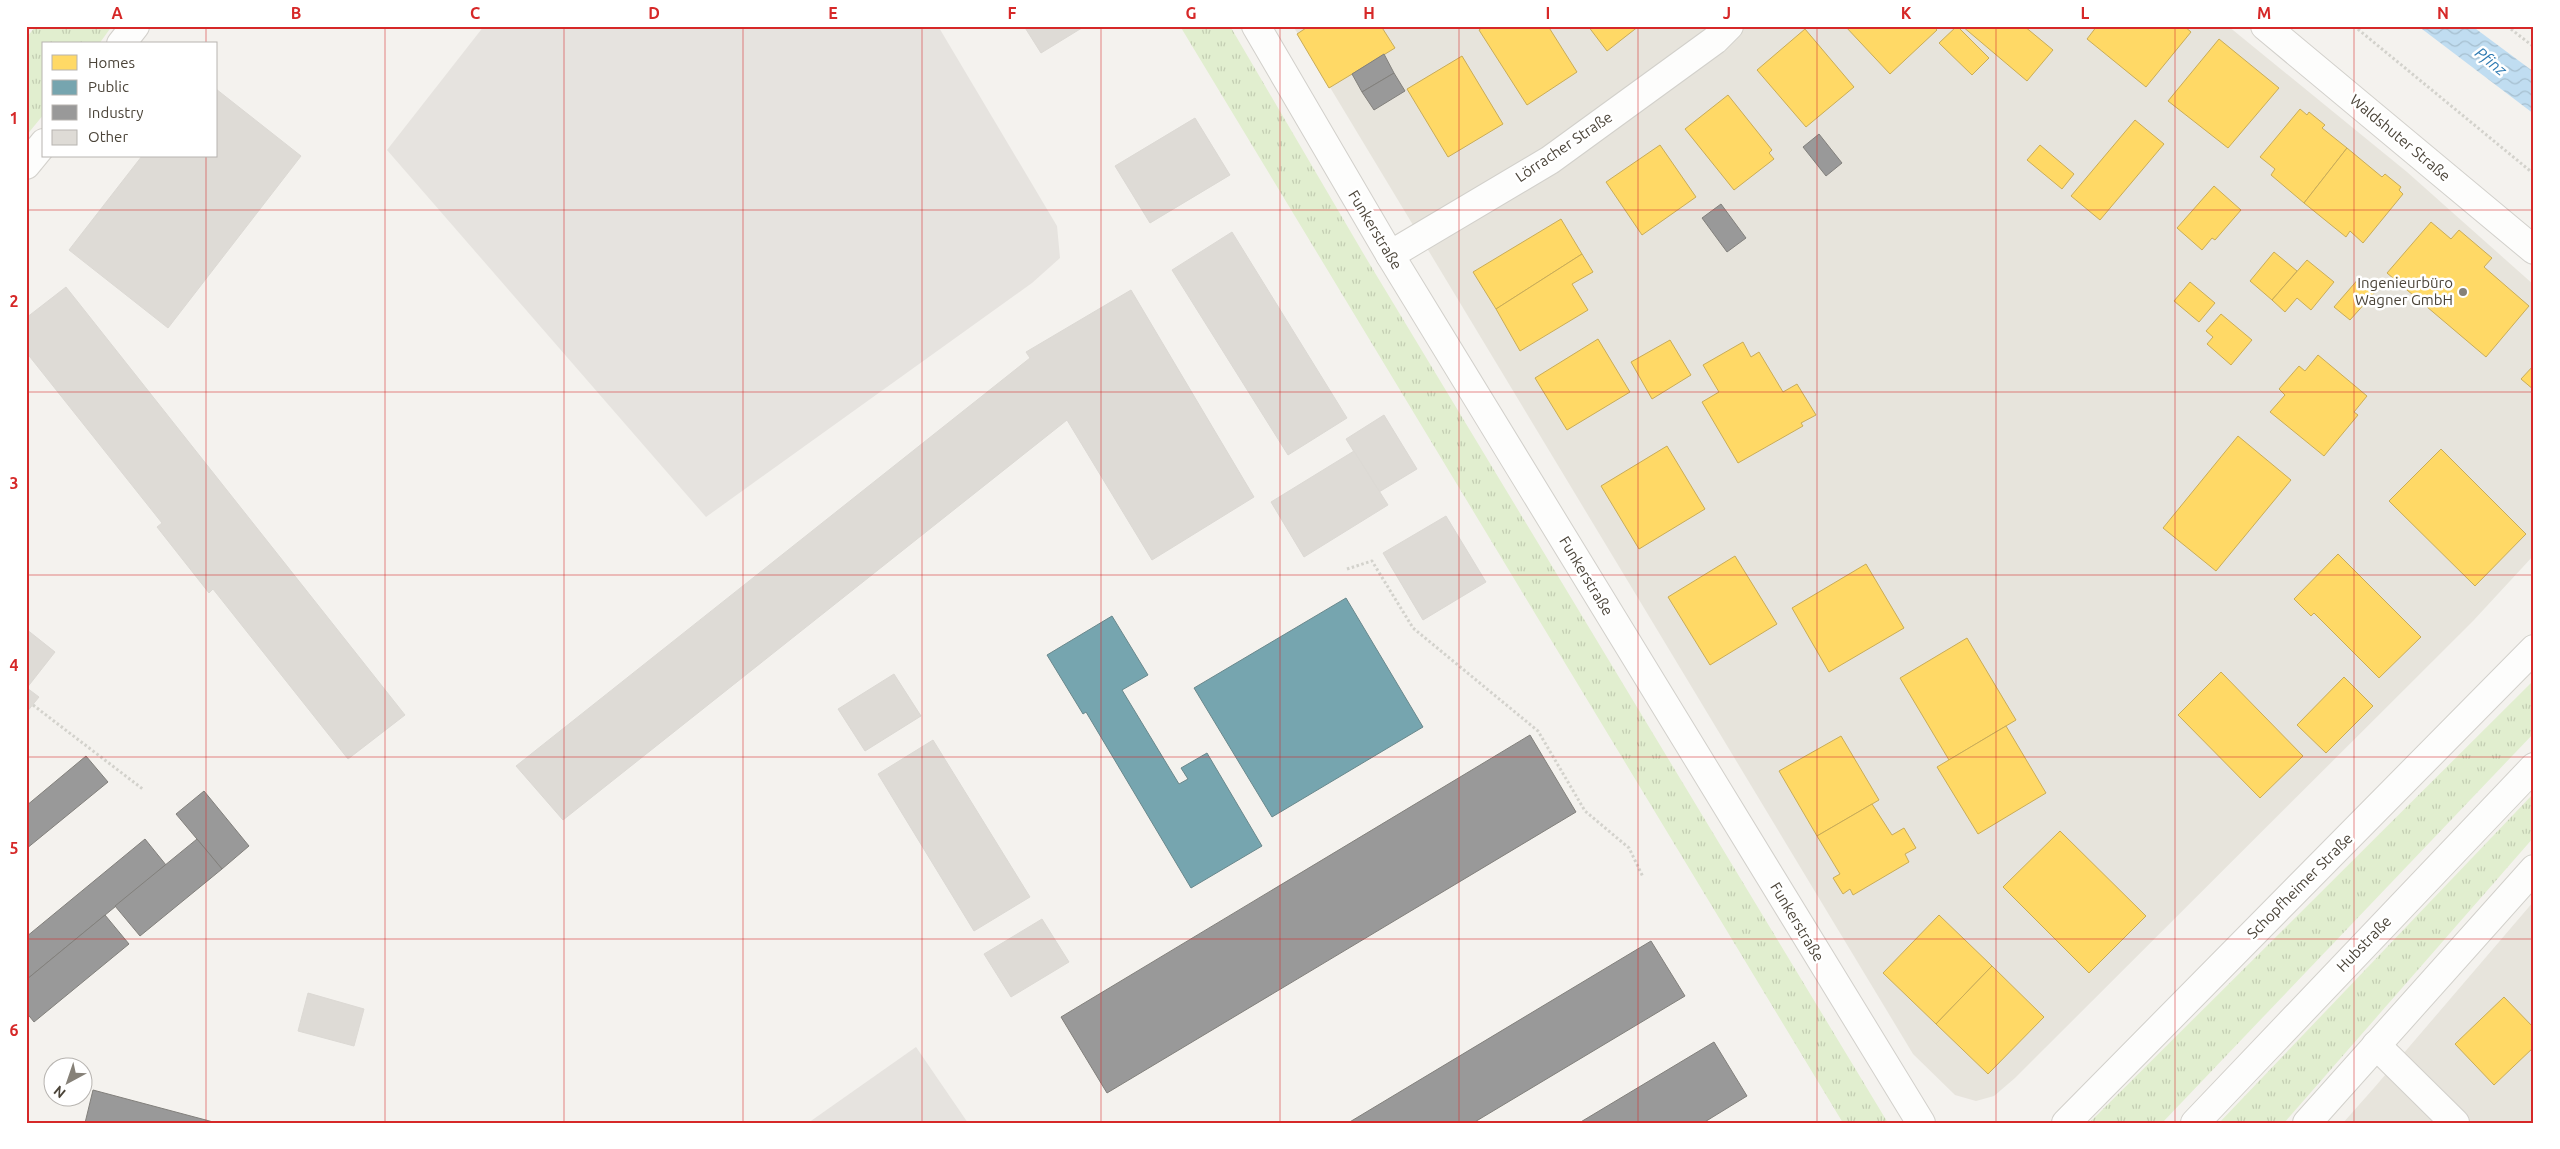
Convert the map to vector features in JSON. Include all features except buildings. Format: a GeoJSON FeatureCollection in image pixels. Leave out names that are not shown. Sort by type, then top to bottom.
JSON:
{"type":"FeatureCollection","features":[{"type":"Feature","properties":{"kind":"street"},"geometry":{"type":"LineString","coordinates":[[123,42],[135,26]]}},
{"type":"Feature","properties":{"kind":"street","name":"Funkerstraße"},"geometry":{"type":"LineString","coordinates":[[1256,26],[1390,255],[1921,1123]]}},
{"type":"Feature","properties":{"kind":"street","name":"Lörracher Straße"},"geometry":{"type":"LineString","coordinates":[[1390,255],[1550,160],[1715,40],[1729,26]]}},
{"type":"Feature","properties":{"kind":"street","name":"Waldshuter Straße"},"geometry":{"type":"LineString","coordinates":[[2265,26],[2534,250]]}},
{"type":"Feature","properties":{"kind":"street"},"geometry":{"type":"LineString","coordinates":[[26,165],[42,145]]}},
{"type":"Feature","properties":{"kind":"street","name":"Schopfheimer Straße"},"geometry":{"type":"LineString","coordinates":[[2066,1123],[2534,649]]}},
{"type":"Feature","properties":{"kind":"street","name":"Hubstraße"},"geometry":{"type":"LineString","coordinates":[[2195,1123],[2534,767]]}},
{"type":"Feature","properties":{"kind":"street"},"geometry":{"type":"LineString","coordinates":[[2306,1123],[2534,869]]}},
{"type":"Feature","properties":{"kind":"street"},"geometry":{"type":"LineString","coordinates":[[2376,1045],[2455,1123]]}},
{"type":"Feature","properties":{"kind":"path"},"geometry":{"type":"LineString","coordinates":[[2354,26],[2534,174]]}},
{"type":"Feature","properties":{"kind":"path"},"geometry":{"type":"LineString","coordinates":[[2507,26],[2534,47]]}},
{"type":"Feature","properties":{"kind":"path"},"geometry":{"type":"LineString","coordinates":[[1347,569],[1372,561],[1413,628],[1538,731],[1586,811],[1629,848],[1643,877]]}},
{"type":"Feature","properties":{"kind":"path"},"geometry":{"type":"LineString","coordinates":[[32,705],[144,790]]}},
{"type":"Feature","properties":{"kind":"shaded area"},"geometry":{"type":"Polygon","coordinates":[[[484,26],[938,26],[1057,226],[1060,258],[1032,283],[706,517],[387,150],[484,26]]]}},
{"type":"Feature","properties":{"kind":"shaded area"},"geometry":{"type":"Polygon","coordinates":[[[1293,26],[2228,26],[2407,172],[2534,285],[2534,555],[2473,621],[2015,1078],[1994,1096],[1976,1101],[1955,1095],[1913,1054],[1293,26]]]}},
{"type":"Feature","properties":{"kind":"shaded area"},"geometry":{"type":"Polygon","coordinates":[[[2534,901],[2534,1123],[2343,1123],[2374,1088],[2534,901]]]}},
{"type":"Feature","properties":{"kind":"shaded area"},"geometry":{"type":"Polygon","coordinates":[[[916,1047],[968,1123],[808,1123],[916,1047]]]}},
{"type":"Feature","properties":{"kind":"green space"},"geometry":{"type":"Polygon","coordinates":[[[36,26],[112,26],[100,42],[42,42],[42,116],[26,136],[26,38],[36,26]]]}},
{"type":"Feature","properties":{"kind":"green space"},"geometry":{"type":"Polygon","coordinates":[[[1180,26],[1230,26],[1366,258],[1888,1123],[1843,1123],[1180,26]]]}},
{"type":"Feature","properties":{"kind":"green space"},"geometry":{"type":"Polygon","coordinates":[[[2534,680],[2534,733],[2162,1123],[2089,1123],[2534,680]]]}},
{"type":"Feature","properties":{"kind":"green space"},"geometry":{"type":"Polygon","coordinates":[[[2534,793],[2534,837],[2284,1123],[2219,1123],[2534,793]]]}},
{"type":"Feature","properties":{"kind":"water","name":"Pfinz"},"geometry":{"type":"Polygon","coordinates":[[[2418,26],[2472,26],[2534,72],[2534,114],[2418,26]]]}},
{"type":"Feature","properties":{"kind":"place","name":"Ingenieurbüro Wagner GmbH"},"geometry":{"type":"Point","coordinates":[2463,292]}}]}
